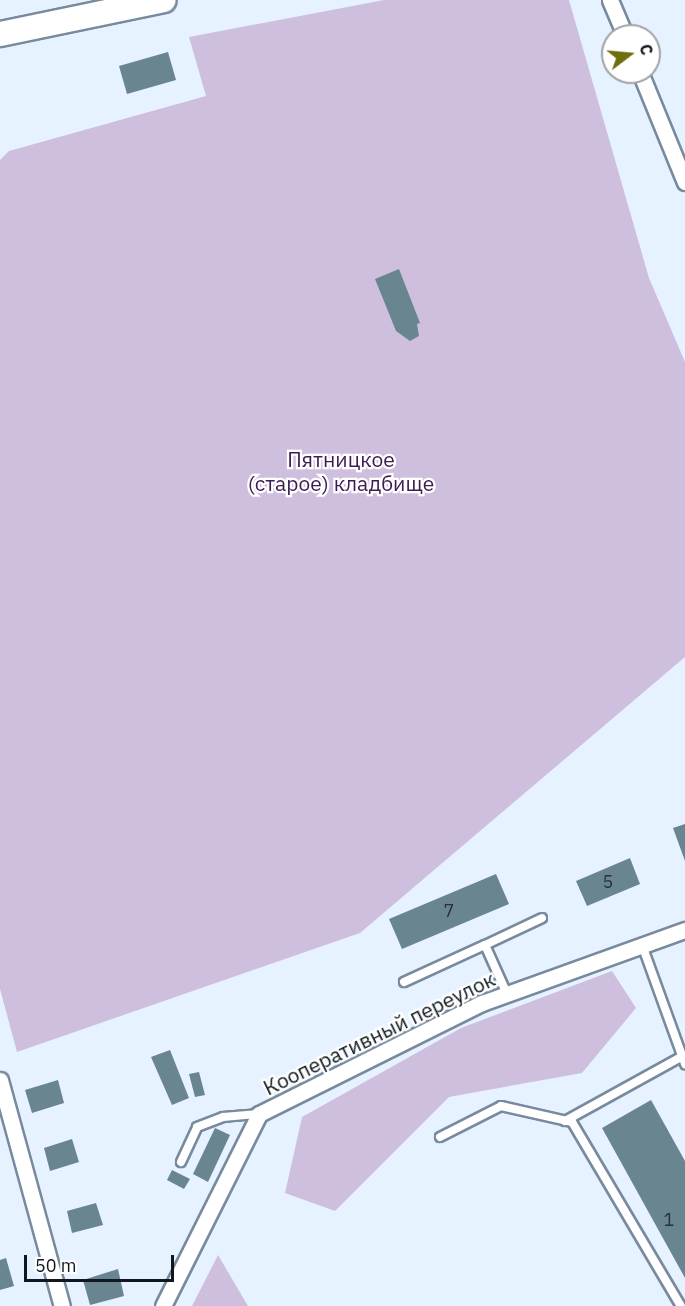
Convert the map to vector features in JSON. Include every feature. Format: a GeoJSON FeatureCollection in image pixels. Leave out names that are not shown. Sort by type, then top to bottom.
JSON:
{"type":"FeatureCollection","features":[{"type":"Feature","properties":{"kind":"main road"},"geometry":{"type":"LineString","coordinates":[[0,34],[164,0]]}},
{"type":"Feature","properties":{"kind":"street"},"geometry":{"type":"LineString","coordinates":[[610,0],[620,24]]}},
{"type":"Feature","properties":{"kind":"street"},"geometry":{"type":"LineString","coordinates":[[645,84],[685,182]]}},
{"type":"Feature","properties":{"kind":"street","name":"Кооперативный переулок"},"geometry":{"type":"LineString","coordinates":[[163,1306],[258,1114],[507,994],[685,930]]}},
{"type":"Feature","properties":{"kind":"street"},"geometry":{"type":"LineString","coordinates":[[0,1080],[62,1306]]}},
{"type":"Feature","properties":{"kind":"lane"},"geometry":{"type":"LineString","coordinates":[[404,982],[543,918]]}},
{"type":"Feature","properties":{"kind":"lane"},"geometry":{"type":"LineString","coordinates":[[485,945],[507,994]]}},
{"type":"Feature","properties":{"kind":"lane"},"geometry":{"type":"LineString","coordinates":[[565,1120],[683,1060],[642,945]]}},
{"type":"Feature","properties":{"kind":"lane"},"geometry":{"type":"LineString","coordinates":[[440,1137],[501,1106],[572,1122],[681,1306]]}},
{"type":"Feature","properties":{"kind":"lane"},"geometry":{"type":"LineString","coordinates":[[181,1162],[197,1127],[223,1117],[258,1114]]}},
{"type":"Feature","properties":{"kind":"green space","name":"Пятницкое (старое) кладбище"},"geometry":{"type":"Polygon","coordinates":[[[384,0],[569,0],[649,278],[685,362],[685,657],[360,933],[17,1052],[0,989],[0,160],[9,151],[206,96],[189,37],[384,0]]]}},
{"type":"Feature","properties":{"kind":"green space"},"geometry":{"type":"Polygon","coordinates":[[[612,971],[636,1008],[582,1073],[449,1097],[335,1211],[285,1193],[302,1117],[461,1028],[612,971]]]}},
{"type":"Feature","properties":{"kind":"green space"},"geometry":{"type":"Polygon","coordinates":[[[218,1255],[248,1306],[192,1306],[218,1255]]]}},
{"type":"Feature","properties":{"kind":"building"},"geometry":{"type":"Polygon","coordinates":[[[168,52],[176,80],[127,94],[119,66],[168,52]]]}},
{"type":"Feature","properties":{"kind":"building"},"geometry":{"type":"Polygon","coordinates":[[[399,269],[420,323],[417,324],[419,336],[410,341],[396,331],[375,279],[399,269]]]}},
{"type":"Feature","properties":{"kind":"building"},"geometry":{"type":"Polygon","coordinates":[[[685,824],[685,861],[673,828],[685,824]]]}},
{"type":"Feature","properties":{"kind":"building"},"geometry":{"type":"Polygon","coordinates":[[[630,858],[640,884],[587,906],[576,881],[630,858]]]}},
{"type":"Feature","properties":{"kind":"building"},"geometry":{"type":"Polygon","coordinates":[[[496,874],[509,904],[402,949],[389,919],[496,874]]]}},
{"type":"Feature","properties":{"kind":"building"},"geometry":{"type":"Polygon","coordinates":[[[170,1050],[189,1098],[172,1105],[151,1057],[170,1050]]]}},
{"type":"Feature","properties":{"kind":"building"},"geometry":{"type":"Polygon","coordinates":[[[199,1072],[205,1095],[195,1097],[189,1074],[199,1072]]]}},
{"type":"Feature","properties":{"kind":"building"},"geometry":{"type":"Polygon","coordinates":[[[58,1080],[64,1103],[32,1113],[25,1090],[58,1080]]]}},
{"type":"Feature","properties":{"kind":"building"},"geometry":{"type":"Polygon","coordinates":[[[651,1100],[685,1161],[685,1278],[602,1128],[651,1100]]]}},
{"type":"Feature","properties":{"kind":"building"},"geometry":{"type":"Polygon","coordinates":[[[215,1128],[230,1135],[208,1182],[193,1174],[215,1128]]]}},
{"type":"Feature","properties":{"kind":"building"},"geometry":{"type":"Polygon","coordinates":[[[72,1139],[79,1162],[50,1171],[44,1148],[72,1139]]]}},
{"type":"Feature","properties":{"kind":"building"},"geometry":{"type":"Polygon","coordinates":[[[172,1170],[190,1179],[184,1189],[167,1180],[172,1170]]]}},
{"type":"Feature","properties":{"kind":"building"},"geometry":{"type":"Polygon","coordinates":[[[96,1203],[103,1225],[72,1233],[67,1211],[96,1203]]]}},
{"type":"Feature","properties":{"kind":"building"},"geometry":{"type":"Polygon","coordinates":[[[6,1258],[14,1286],[0,1290],[0,1260],[6,1258]]]}},
{"type":"Feature","properties":{"kind":"building"},"geometry":{"type":"Polygon","coordinates":[[[118,1269],[124,1296],[90,1305],[83,1280],[118,1269]]]}}]}
